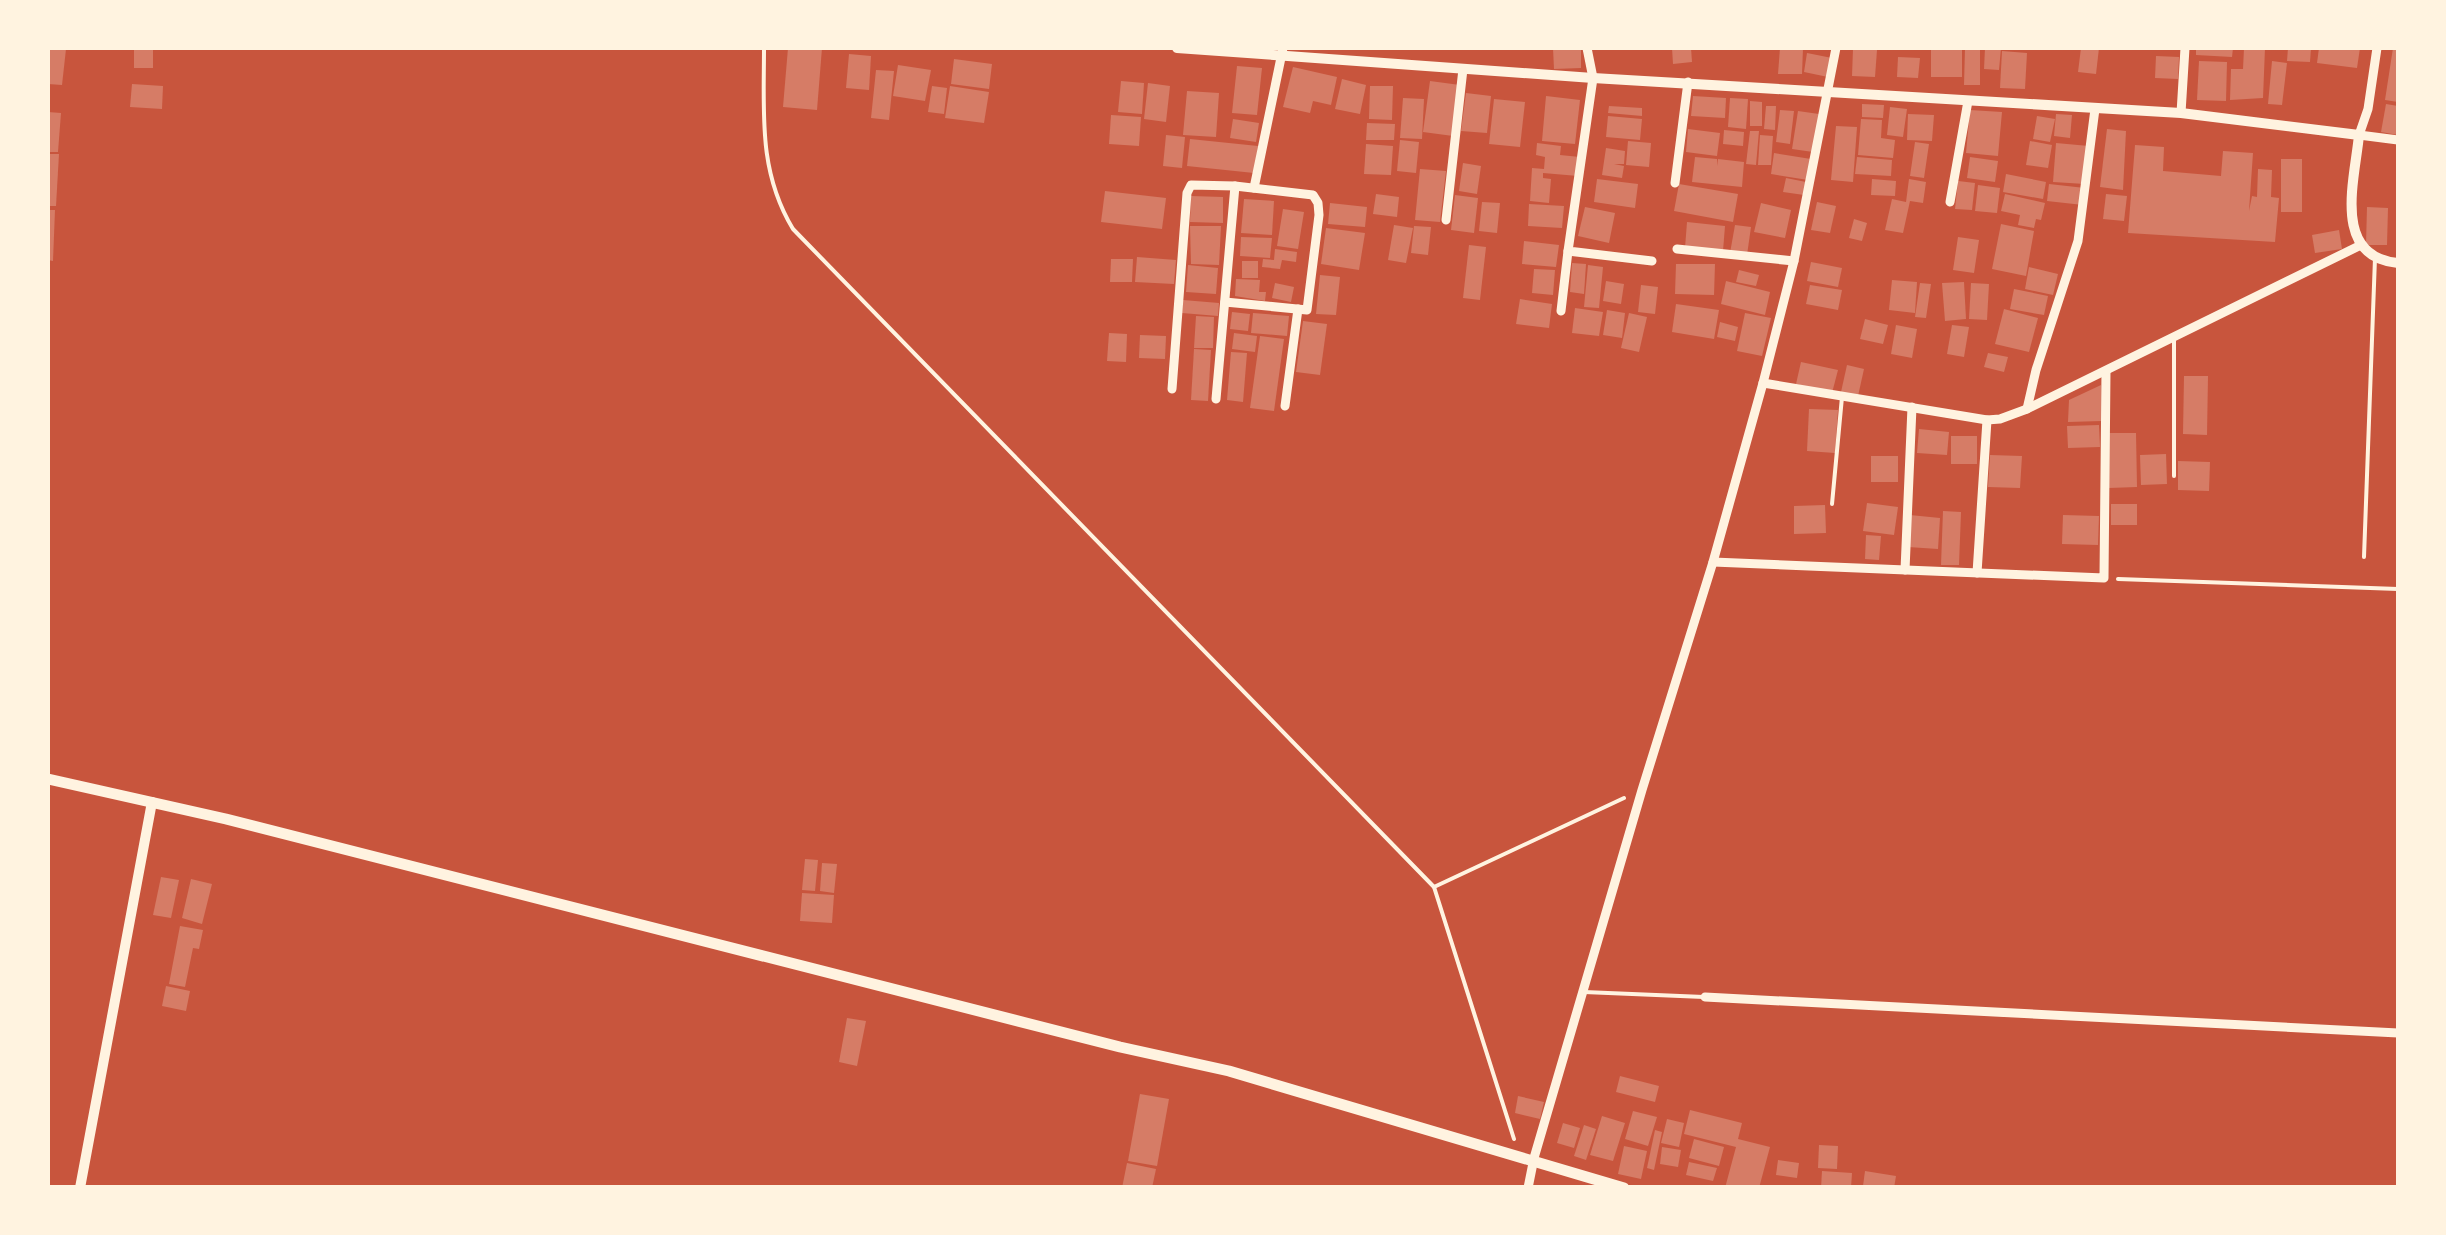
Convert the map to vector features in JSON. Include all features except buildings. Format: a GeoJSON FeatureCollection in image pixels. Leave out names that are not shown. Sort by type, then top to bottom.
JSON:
{"type":"FeatureCollection","features":[{"type":"Feature","properties":{"kind":"main road"},"geometry":{"type":"LineString","coordinates":[[48,778],[1229,1071],[1534,1158],[1624,1188]]}},
{"type":"Feature","properties":{"kind":"street"},"geometry":{"type":"LineString","coordinates":[[1177,48],[1282,52],[1825,94],[2181,112],[2398,140]]}},
{"type":"Feature","properties":{"kind":"street"},"geometry":{"type":"LineString","coordinates":[[1560,311],[1593,78],[1587,48]]}},
{"type":"Feature","properties":{"kind":"street"},"geometry":{"type":"LineString","coordinates":[[1528,1188],[1762,383],[1794,261],[1836,48]]}},
{"type":"Feature","properties":{"kind":"street"},"geometry":{"type":"LineString","coordinates":[[2181,112],[2185,48]]}},
{"type":"Feature","properties":{"kind":"street"},"geometry":{"type":"LineString","coordinates":[[2377,48],[2351,188],[2353,223],[2361,245],[2375,258],[2398,263]]}},
{"type":"Feature","properties":{"kind":"street"},"geometry":{"type":"LineString","coordinates":[[1254,188],[1282,52]]}},
{"type":"Feature","properties":{"kind":"street"},"geometry":{"type":"LineString","coordinates":[[1446,220],[1464,68]]}},
{"type":"Feature","properties":{"kind":"street"},"geometry":{"type":"LineString","coordinates":[[1676,182],[1688,82]]}},
{"type":"Feature","properties":{"kind":"street"},"geometry":{"type":"LineString","coordinates":[[1950,202],[1968,101]]}},
{"type":"Feature","properties":{"kind":"street"},"geometry":{"type":"LineString","coordinates":[[2028,409],[2036,370],[2078,241],[2095,110]]}},
{"type":"Feature","properties":{"kind":"street"},"geometry":{"type":"LineString","coordinates":[[1172,389],[1187,193],[1191,185],[1313,195],[1318,204],[1309,307],[1224,302]]}},
{"type":"Feature","properties":{"kind":"street"},"geometry":{"type":"LineString","coordinates":[[1216,399],[1235,186]]}},
{"type":"Feature","properties":{"kind":"street"},"geometry":{"type":"LineString","coordinates":[[1762,383],[2000,419],[2028,409],[2361,245]]}},
{"type":"Feature","properties":{"kind":"street"},"geometry":{"type":"LineString","coordinates":[[1677,250],[1794,261]]}},
{"type":"Feature","properties":{"kind":"street"},"geometry":{"type":"LineString","coordinates":[[1568,251],[1652,262]]}},
{"type":"Feature","properties":{"kind":"street"},"geometry":{"type":"LineString","coordinates":[[1284,406],[1298,309]]}},
{"type":"Feature","properties":{"kind":"street"},"geometry":{"type":"LineString","coordinates":[[1713,562],[2104,578],[2106,371]]}},
{"type":"Feature","properties":{"kind":"street"},"geometry":{"type":"LineString","coordinates":[[1905,570],[1912,407]]}},
{"type":"Feature","properties":{"kind":"street"},"geometry":{"type":"LineString","coordinates":[[1976,573],[1988,420]]}},
{"type":"Feature","properties":{"kind":"street"},"geometry":{"type":"LineString","coordinates":[[80,1188],[152,802]]}},
{"type":"Feature","properties":{"kind":"street"},"geometry":{"type":"LineString","coordinates":[[1705,997],[2398,1033]]}},
{"type":"Feature","properties":{"kind":"lane"},"geometry":{"type":"LineString","coordinates":[[2364,557],[2375,258]]}},
{"type":"Feature","properties":{"kind":"lane"},"geometry":{"type":"LineString","coordinates":[[2174,338],[2174,476]]}},
{"type":"Feature","properties":{"kind":"lane"},"geometry":{"type":"LineString","coordinates":[[1832,504],[1842,397]]}},
{"type":"Feature","properties":{"kind":"lane"},"geometry":{"type":"LineString","coordinates":[[1584,992],[1705,997]]}},
{"type":"Feature","properties":{"kind":"path"},"geometry":{"type":"LineString","coordinates":[[764,48],[765,138],[770,179],[793,230],[1434,887],[1519,1156]]}},
{"type":"Feature","properties":{"kind":"path"},"geometry":{"type":"LineString","coordinates":[[2104,578],[2398,588]]}},
{"type":"Feature","properties":{"kind":"path"},"geometry":{"type":"LineString","coordinates":[[1434,887],[1642,790]]}}]}
